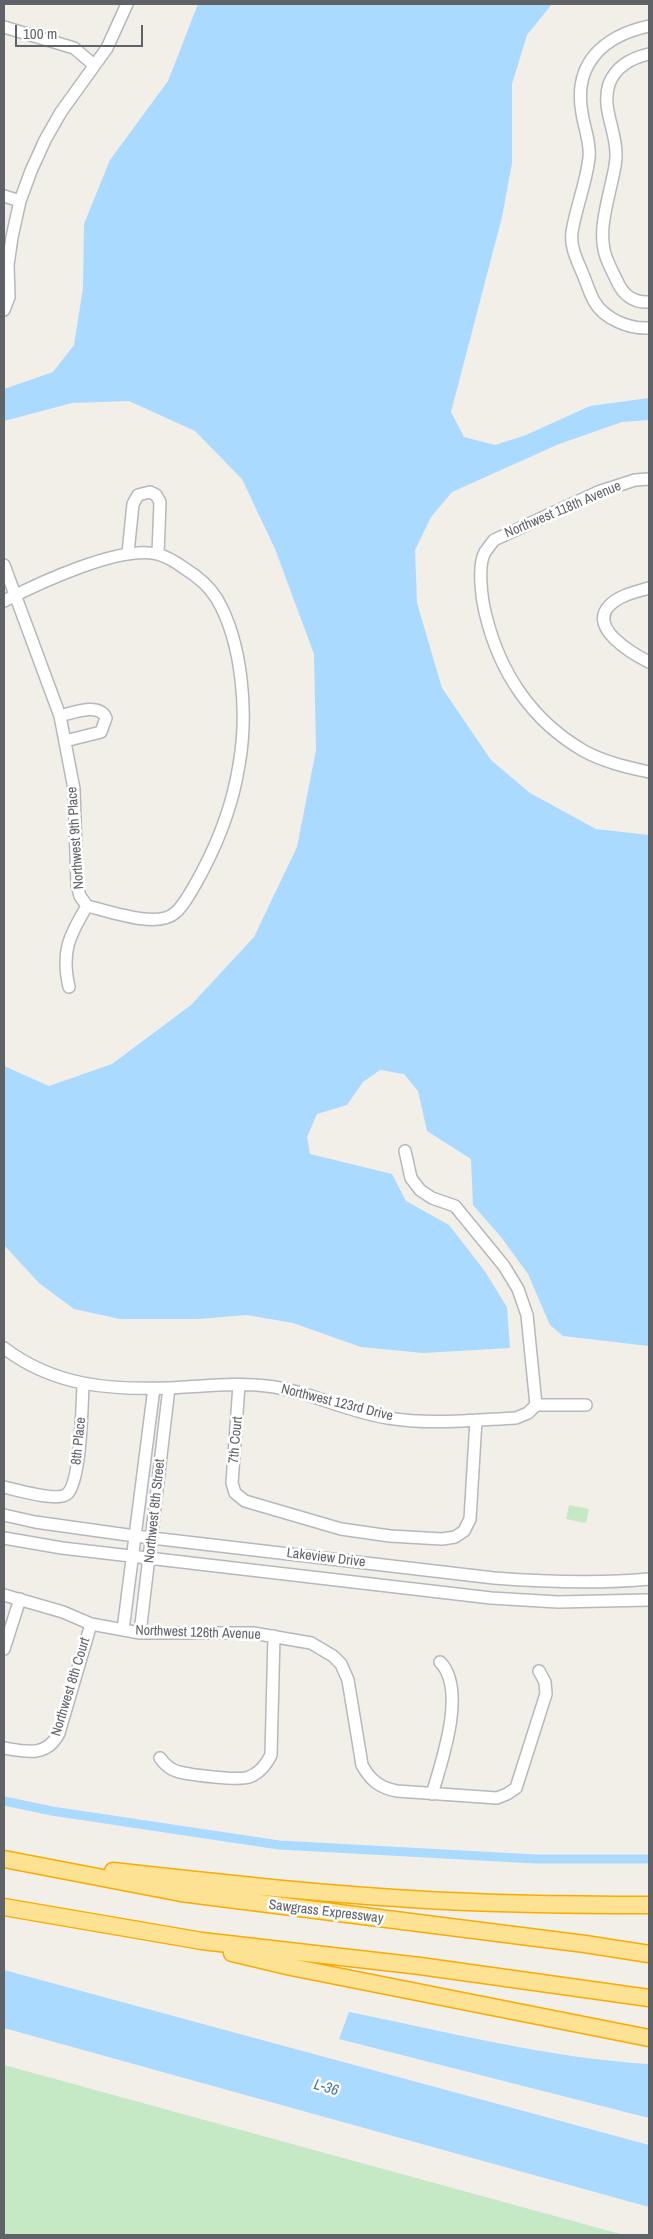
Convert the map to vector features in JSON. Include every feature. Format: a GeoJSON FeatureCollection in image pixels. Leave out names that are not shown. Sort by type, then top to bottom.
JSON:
{"type":"FeatureCollection","features":[{"type":"Feature","properties":{"kind":"highway","name":"Sawgrass Expressway"},"geometry":{"type":"LineString","coordinates":[[4,1860],[36,1864],[103,1880],[180,1893],[649,1954]]}},
{"type":"Feature","properties":{"kind":"highway"},"geometry":{"type":"LineString","coordinates":[[36,1864],[302,1891],[410,1899],[498,1904],[649,1905]]}},
{"type":"Feature","properties":{"kind":"highway"},"geometry":{"type":"LineString","coordinates":[[4,1907],[202,1941],[420,1966],[649,1998]]}},
{"type":"Feature","properties":{"kind":"highway"},"geometry":{"type":"LineString","coordinates":[[202,1941],[230,1953],[291,1967],[649,2038]]}},
{"type":"Feature","properties":{"kind":"street"},"geometry":{"type":"LineString","coordinates":[[4,310],[9,298],[8,265],[20,200],[45,140],[61,112],[107,48],[127,4]]}},
{"type":"Feature","properties":{"kind":"street"},"geometry":{"type":"LineString","coordinates":[[649,26],[635,29],[612,39],[597,52],[585,69],[580,84],[580,96],[590,156],[587,176],[572,233],[572,248],[594,301],[606,315],[619,322],[649,328]]}},
{"type":"Feature","properties":{"kind":"street"},"geometry":{"type":"LineString","coordinates":[[4,27],[74,48],[94,64]]}},
{"type":"Feature","properties":{"kind":"street"},"geometry":{"type":"LineString","coordinates":[[649,54],[628,61],[616,71],[609,86],[606,106],[616,141],[616,158],[602,236],[605,256],[621,290],[632,300],[642,303],[649,302]]}},
{"type":"Feature","properties":{"kind":"street"},"geometry":{"type":"LineString","coordinates":[[4,196],[20,200]]}},
{"type":"Feature","properties":{"kind":"street","name":"Northwest 118th Avenue"},"geometry":{"type":"LineString","coordinates":[[649,479],[635,480],[598,492],[494,540],[484,554],[481,573],[483,605],[492,640],[505,672],[522,697],[549,726],[585,751],[620,766],[649,772]]}},
{"type":"Feature","properties":{"kind":"street"},"geometry":{"type":"LineString","coordinates":[[128,553],[133,504],[138,495],[150,492],[156,495],[160,502],[158,554]]}},
{"type":"Feature","properties":{"kind":"street"},"geometry":{"type":"LineString","coordinates":[[9,598],[104,558],[128,553],[158,554],[198,577],[216,598],[227,622],[236,652],[241,682],[243,727],[240,764],[232,800],[217,844],[197,882],[175,914],[161,919],[146,920],[88,906]]}},
{"type":"Feature","properties":{"kind":"street","name":"Northwest 9th Place"},"geometry":{"type":"LineString","coordinates":[[4,565],[9,598],[60,716],[74,789],[77,885],[80,896],[88,906],[70,936],[66,953],[64,966],[69,987]]}},
{"type":"Feature","properties":{"kind":"street"},"geometry":{"type":"LineString","coordinates":[[649,588],[631,593],[615,601],[608,607],[604,616],[606,627],[612,636],[624,648],[649,662]]}},
{"type":"Feature","properties":{"kind":"street"},"geometry":{"type":"LineString","coordinates":[[60,716],[95,710],[103,713],[106,718],[101,732],[65,740]]}},
{"type":"Feature","properties":{"kind":"street"},"geometry":{"type":"LineString","coordinates":[[405,1151],[411,1178],[420,1190],[432,1198],[455,1206],[504,1266],[518,1288],[527,1315],[536,1405],[586,1405]]}},
{"type":"Feature","properties":{"kind":"street","name":"Northwest 123rd Drive"},"geometry":{"type":"LineString","coordinates":[[4,1348],[13,1355],[47,1372],[83,1385],[154,1388],[266,1386],[296,1392],[355,1411],[389,1418],[476,1420],[516,1418],[528,1413],[536,1405]]}},
{"type":"Feature","properties":{"kind":"street","name":"8th Place"},"geometry":{"type":"LineString","coordinates":[[4,1487],[57,1497],[67,1494],[74,1483],[81,1432],[83,1385]]}},
{"type":"Feature","properties":{"kind":"street","name":"7th Court"},"geometry":{"type":"LineString","coordinates":[[239,1385],[232,1483],[234,1494],[245,1501],[341,1529],[390,1536],[442,1539],[456,1537],[464,1531],[470,1519],[476,1420]]}},
{"type":"Feature","properties":{"kind":"street","name":"Northwest 8th Street"},"geometry":{"type":"LineString","coordinates":[[123,1630],[154,1388]]}},
{"type":"Feature","properties":{"kind":"street","name":"Northwest 8th Street"},"geometry":{"type":"LineString","coordinates":[[140,1633],[169,1388]]}},
{"type":"Feature","properties":{"kind":"street","name":"Lakeview Drive"},"geometry":{"type":"LineString","coordinates":[[4,1515],[35,1522],[135,1536],[494,1578],[547,1582],[617,1582],[649,1579]]}},
{"type":"Feature","properties":{"kind":"street","name":"Lakeview Drive"},"geometry":{"type":"LineString","coordinates":[[4,1538],[24,1543],[491,1598],[558,1602],[649,1600]]}},
{"type":"Feature","properties":{"kind":"street"},"geometry":{"type":"LineString","coordinates":[[403,1588],[406,1568]]}},
{"type":"Feature","properties":{"kind":"street","name":"Northwest 126th Avenue"},"geometry":{"type":"LineString","coordinates":[[4,1595],[63,1612],[90,1624],[140,1633],[225,1632],[274,1636],[311,1643],[333,1656],[341,1664],[348,1680],[353,1701],[359,1753],[368,1776],[386,1789],[432,1794]]}},
{"type":"Feature","properties":{"kind":"street"},"geometry":{"type":"LineString","coordinates":[[4,1649],[20,1599]]}},
{"type":"Feature","properties":{"kind":"street","name":"Northwest 8th Court"},"geometry":{"type":"LineString","coordinates":[[4,1748],[28,1753],[39,1752],[55,1741],[59,1733],[90,1624]]}},
{"type":"Feature","properties":{"kind":"street"},"geometry":{"type":"LineString","coordinates":[[160,1758],[166,1766],[178,1772],[241,1779],[258,1772],[266,1765],[270,1755],[274,1636]]}},
{"type":"Feature","properties":{"kind":"street"},"geometry":{"type":"LineString","coordinates":[[440,1662],[446,1668],[451,1679],[450,1731],[432,1794],[497,1798],[516,1788],[546,1694],[545,1682],[539,1671]]}},
{"type":"Feature","properties":{"kind":"green space"},"geometry":{"type":"Polygon","coordinates":[[[569,1505],[589,1509],[586,1523],[566,1519],[569,1505]]]}},
{"type":"Feature","properties":{"kind":"green space"},"geometry":{"type":"Polygon","coordinates":[[[4,2065],[624,2235],[4,2235],[4,2065]]]}},
{"type":"Feature","properties":{"kind":"water"},"geometry":{"type":"Polygon","coordinates":[[[198,4],[552,4],[527,35],[512,84],[512,163],[502,217],[451,412],[464,437],[495,445],[526,435],[590,406],[649,398],[649,420],[622,422],[559,444],[452,492],[431,517],[415,550],[417,603],[442,688],[491,760],[530,793],[596,829],[649,835],[649,1346],[563,1336],[550,1325],[528,1274],[501,1237],[473,1205],[471,1159],[427,1131],[418,1091],[404,1074],[380,1070],[363,1082],[347,1105],[317,1114],[307,1137],[310,1154],[392,1174],[406,1201],[449,1225],[484,1270],[507,1307],[510,1348],[423,1353],[361,1347],[293,1323],[247,1315],[198,1319],[120,1319],[74,1309],[39,1283],[4,1245],[4,1066],[49,1086],[112,1064],[191,1005],[254,937],[297,847],[316,750],[314,654],[275,549],[242,479],[195,431],[129,401],[72,403],[4,421],[4,389],[53,372],[74,345],[83,288],[84,224],[110,160],[168,81],[198,4]]]}},
{"type":"Feature","properties":{"kind":"water","name":"L-36"},"geometry":{"type":"Polygon","coordinates":[[[4,1970],[649,2145],[649,2207],[4,2028],[4,1970]]]}},
{"type":"Feature","properties":{"kind":"water"},"geometry":{"type":"Polygon","coordinates":[[[349,2012],[536,2050],[611,2061],[649,2064],[649,2118],[339,2039],[349,2012]]]}},
{"type":"Feature","properties":{"kind":"waterway"},"geometry":{"type":"LineString","coordinates":[[4,1801],[52,1811],[279,1845],[536,1859],[649,1859]]}}]}
